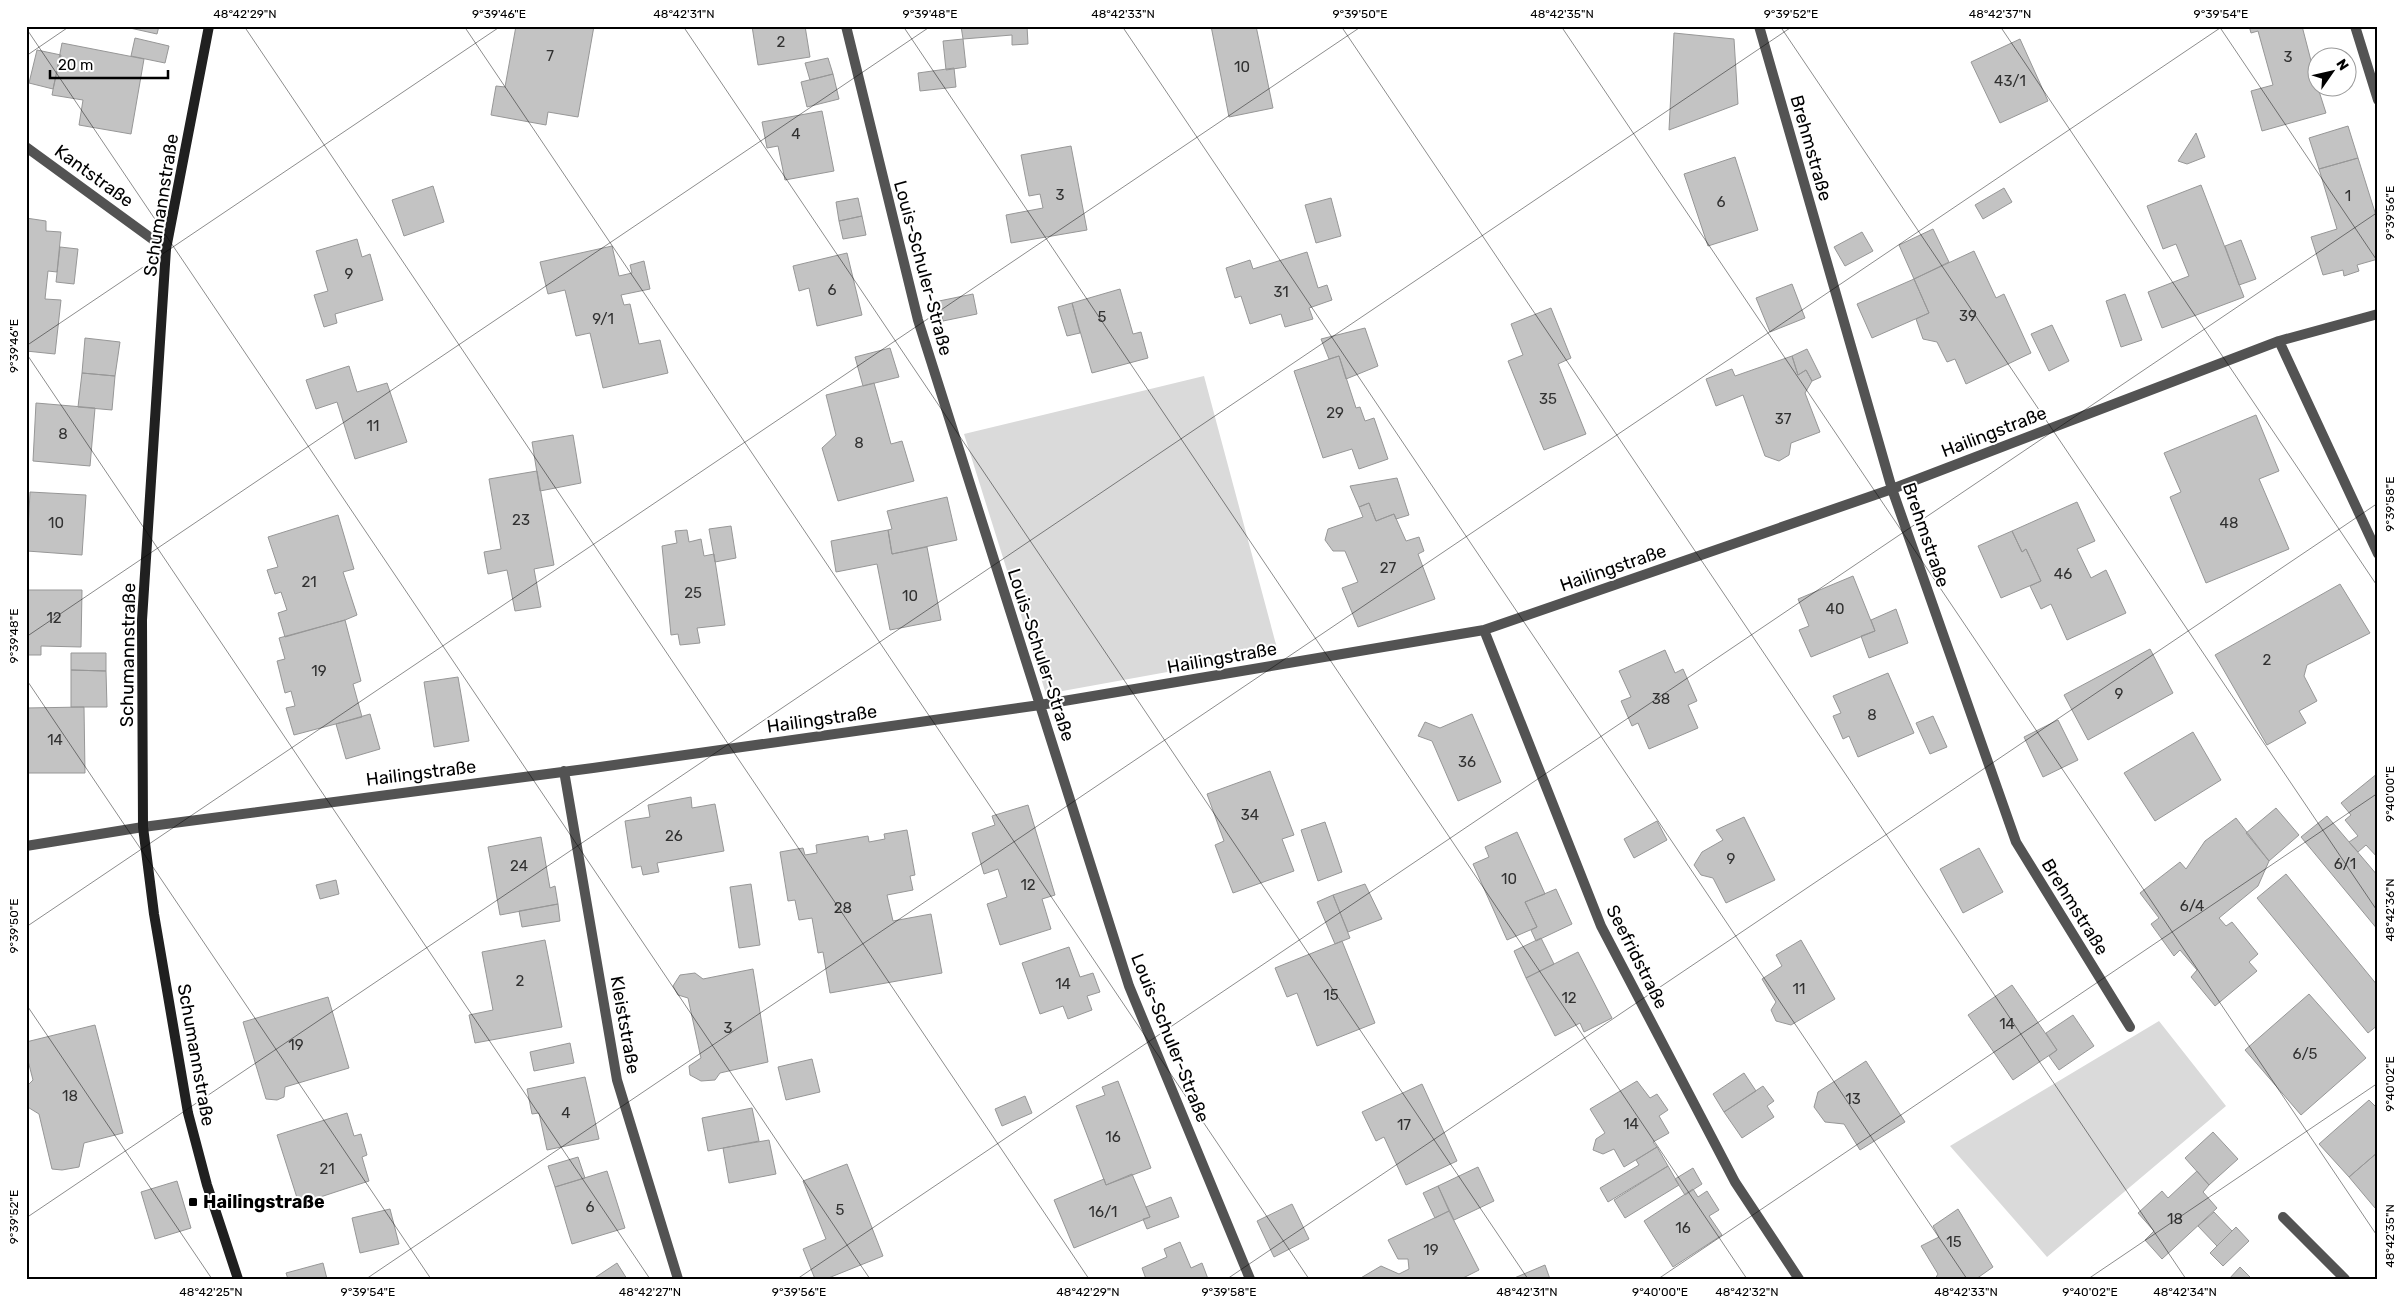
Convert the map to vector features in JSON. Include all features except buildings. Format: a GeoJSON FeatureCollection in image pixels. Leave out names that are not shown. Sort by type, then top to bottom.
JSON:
{"type":"FeatureCollection","features":[{"type":"Feature","properties":{"kind":"street","name":"Schumannstraße"},"geometry":{"type":"LineString","coordinates":[[209,26],[166,249],[142,620],[143,827],[154,914],[188,1113],[207,1186],[238,1279]]}},
{"type":"Feature","properties":{"kind":"street","name":"Louis-Schuler-Straße"},"geometry":{"type":"LineString","coordinates":[[846,26],[918,320],[1129,986],[1250,1279]]}},
{"type":"Feature","properties":{"kind":"street","name":"Brehmstraße"},"geometry":{"type":"LineString","coordinates":[[1759,26],[1892,489],[2016,842],[2130,1027]]}},
{"type":"Feature","properties":{"kind":"street"},"geometry":{"type":"LineString","coordinates":[[2355,26],[2378,100]]}},
{"type":"Feature","properties":{"kind":"street","name":"Kantstraße"},"geometry":{"type":"LineString","coordinates":[[26,146],[166,249]]}},
{"type":"Feature","properties":{"kind":"street","name":"Hailingstraße"},"geometry":{"type":"LineString","coordinates":[[26,846],[143,827],[1040,705],[1484,630],[1892,489],[2279,341],[2378,314]]}},
{"type":"Feature","properties":{"kind":"street"},"geometry":{"type":"LineString","coordinates":[[2279,341],[2378,554]]}},
{"type":"Feature","properties":{"kind":"street","name":"Seefridstraße"},"geometry":{"type":"LineString","coordinates":[[1484,630],[1602,926],[1734,1182],[1799,1279]]}},
{"type":"Feature","properties":{"kind":"street","name":"Kleiststraße"},"geometry":{"type":"LineString","coordinates":[[564,771],[618,1080],[678,1279]]}},
{"type":"Feature","properties":{"kind":"street"},"geometry":{"type":"LineString","coordinates":[[2283,1217],[2345,1279]]}},
{"type":"Feature","properties":{"kind":"shaded area"},"geometry":{"type":"Polygon","coordinates":[[[1204,376],[1278,652],[1046,694],[964,434],[1204,376]]]}},
{"type":"Feature","properties":{"kind":"shaded area"},"geometry":{"type":"Polygon","coordinates":[[[2159,1021],[2226,1106],[2047,1257],[1950,1146],[2159,1021]]]}},
{"type":"Feature","properties":{"kind":"place","name":"Hailingstraße"},"geometry":{"type":"Point","coordinates":[193,1202]}}]}
